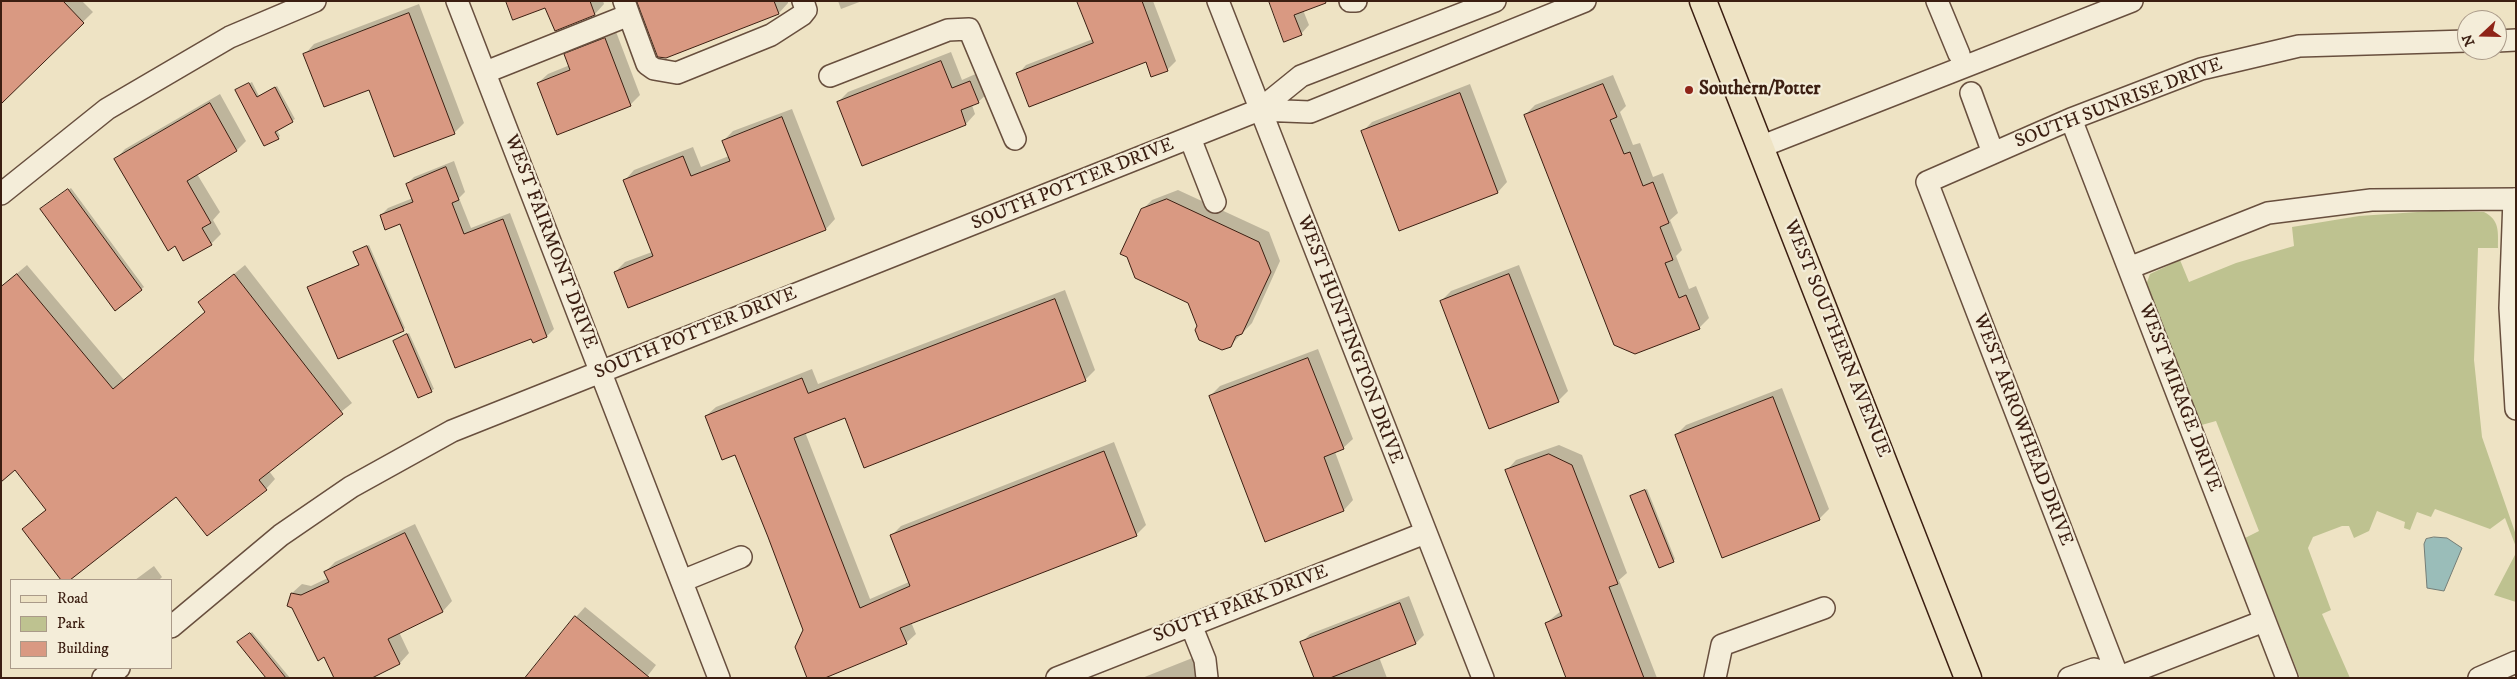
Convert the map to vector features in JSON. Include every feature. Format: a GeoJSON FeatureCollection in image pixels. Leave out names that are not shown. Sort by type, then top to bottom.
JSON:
{"type":"FeatureCollection","features":[{"type":"Feature","properties":{"kind":"main road","name":"WEST SOUTHERN AVENUE"},"geometry":{"type":"LineString","coordinates":[[1702,1],[1968,678]]}},
{"type":"Feature","properties":{"kind":"street"},"geometry":{"type":"LineString","coordinates":[[1,194],[107,109],[230,37],[315,1]]}},
{"type":"Feature","properties":{"kind":"street","name":"WEST FAIRMONT DRIVE"},"geometry":{"type":"LineString","coordinates":[[457,1],[719,678]]}},
{"type":"Feature","properties":{"kind":"street"},"geometry":{"type":"LineString","coordinates":[[486,72],[626,8],[647,64],[654,69],[676,73],[782,29],[806,10],[803,1]]}},
{"type":"Feature","properties":{"kind":"street","name":"WEST HUNTINGTON DRIVE"},"geometry":{"type":"LineString","coordinates":[[1218,1],[1259,110],[1483,678]]}},
{"type":"Feature","properties":{"kind":"street"},"geometry":{"type":"LineString","coordinates":[[1350,1],[1356,1]]}},
{"type":"Feature","properties":{"kind":"street","name":"SOUTH POTTER DRIVE"},"geometry":{"type":"LineString","coordinates":[[172,626],[281,535],[359,483],[452,431],[1259,110],[1301,76],[1496,1]]}},
{"type":"Feature","properties":{"kind":"street","name":"SOUTH POTTER DRIVE"},"geometry":{"type":"LineString","coordinates":[[1259,110],[1310,112],[1585,1]]}},
{"type":"Feature","properties":{"kind":"street"},"geometry":{"type":"LineString","coordinates":[[1937,1],[1959,54]]}},
{"type":"Feature","properties":{"kind":"street"},"geometry":{"type":"LineString","coordinates":[[1760,147],[2132,1]]}},
{"type":"Feature","properties":{"kind":"street"},"geometry":{"type":"LineString","coordinates":[[830,76],[948,30],[969,29],[1015,139]]}},
{"type":"Feature","properties":{"kind":"street","name":"SOUTH SUNRISE DRIVE"},"geometry":{"type":"LineString","coordinates":[[1927,182],[2071,119],[2201,69],[2300,46],[2457,41]]}},
{"type":"Feature","properties":{"kind":"street"},"geometry":{"type":"LineString","coordinates":[[1971,93],[1994,153]]}},
{"type":"Feature","properties":{"kind":"street","name":"WEST MIRAGE DRIVE"},"geometry":{"type":"LineString","coordinates":[[2071,119],[2287,678]]}},
{"type":"Feature","properties":{"kind":"street"},"geometry":{"type":"LineString","coordinates":[[1190,138],[1215,202]]}},
{"type":"Feature","properties":{"kind":"street","name":"WEST ARROWHEAD DRIVE"},"geometry":{"type":"LineString","coordinates":[[1927,182],[2117,677]]}},
{"type":"Feature","properties":{"kind":"street"},"geometry":{"type":"LineString","coordinates":[[2129,268],[2268,212],[2371,200],[2515,199],[2510,308],[2516,409]]}},
{"type":"Feature","properties":{"kind":"street","name":"SOUTH PARK DRIVE"},"geometry":{"type":"LineString","coordinates":[[1057,678],[1425,533]]}},
{"type":"Feature","properties":{"kind":"street"},"geometry":{"type":"LineString","coordinates":[[682,581],[741,556]]}},
{"type":"Feature","properties":{"kind":"street"},"geometry":{"type":"LineString","coordinates":[[1716,678],[1722,645],[1824,608]]}},
{"type":"Feature","properties":{"kind":"street"},"geometry":{"type":"LineString","coordinates":[[2070,678],[2094,669],[2117,677],[2264,621]]}},
{"type":"Feature","properties":{"kind":"street"},"geometry":{"type":"LineString","coordinates":[[1191,625],[1205,660],[1207,678]]}},
{"type":"Feature","properties":{"kind":"street"},"geometry":{"type":"LineString","coordinates":[[2479,678],[2516,662]]}},
{"type":"Feature","properties":{"kind":"street"},"geometry":{"type":"LineString","coordinates":[[104,678],[118,669]]}},
{"type":"Feature","properties":{"kind":"green space"},"geometry":{"type":"Polygon","coordinates":[[[2432,211],[2484,212],[2493,219],[2497,227],[2498,248],[2478,248],[2474,360],[2482,437],[2516,535],[2516,547],[2505,518],[2490,529],[2435,509],[2431,517],[2417,512],[2410,530],[2404,528],[2405,522],[2377,511],[2369,531],[2354,538],[2349,526],[2342,526],[2313,537],[2308,548],[2331,610],[2322,614],[2350,678],[2300,678],[2245,538],[2259,531],[2216,421],[2198,426],[2146,285],[2150,274],[2180,260],[2189,282],[2236,263],[2294,246],[2292,227],[2359,216],[2432,211]]]}},
{"type":"Feature","properties":{"kind":"green space"},"geometry":{"type":"Polygon","coordinates":[[[2516,553],[2516,602],[2494,595],[2516,553]]]}},
{"type":"Feature","properties":{"kind":"water"},"geometry":{"type":"Polygon","coordinates":[[[2434,537],[2447,538],[2462,548],[2444,591],[2427,588],[2424,544],[2426,539],[2434,537]]]}},
{"type":"Feature","properties":{"kind":"building"},"geometry":{"type":"Polygon","coordinates":[[[1,1],[63,1],[84,23],[1,104],[1,1]]]}},
{"type":"Feature","properties":{"kind":"building"},"geometry":{"type":"Polygon","coordinates":[[[506,1],[590,1],[595,15],[555,31],[545,8],[513,20],[506,1]]]}},
{"type":"Feature","properties":{"kind":"building"},"geometry":{"type":"Polygon","coordinates":[[[637,1],[774,1],[779,14],[666,58],[658,57],[637,1]]]}},
{"type":"Feature","properties":{"kind":"building"},"geometry":{"type":"Polygon","coordinates":[[[1077,1],[1142,1],[1168,71],[1151,77],[1146,62],[1029,107],[1016,73],[1093,43],[1077,1]]]}},
{"type":"Feature","properties":{"kind":"building"},"geometry":{"type":"Polygon","coordinates":[[[1269,1],[1325,1],[1326,3],[1294,15],[1302,35],[1284,42],[1269,1]]]}},
{"type":"Feature","properties":{"kind":"building"},"geometry":{"type":"Polygon","coordinates":[[[409,13],[455,134],[394,157],[369,90],[324,107],[303,54],[409,13]]]}},
{"type":"Feature","properties":{"kind":"building"},"geometry":{"type":"Polygon","coordinates":[[[605,38],[631,106],[557,135],[537,83],[570,70],[564,54],[605,38]]]}},
{"type":"Feature","properties":{"kind":"building"},"geometry":{"type":"Polygon","coordinates":[[[941,61],[952,88],[970,81],[979,103],[961,110],[966,125],[862,166],[837,102],[941,61]]]}},
{"type":"Feature","properties":{"kind":"building"},"geometry":{"type":"Polygon","coordinates":[[[249,83],[257,97],[275,87],[293,122],[275,132],[279,139],[264,146],[235,90],[249,83]]]}},
{"type":"Feature","properties":{"kind":"building"},"geometry":{"type":"Polygon","coordinates":[[[1603,84],[1617,117],[1610,120],[1624,154],[1630,152],[1643,186],[1653,182],[1669,223],[1660,227],[1673,260],[1665,263],[1679,298],[1686,295],[1700,329],[1635,354],[1614,345],[1524,115],[1603,84]]]}},
{"type":"Feature","properties":{"kind":"building"},"geometry":{"type":"Polygon","coordinates":[[[1460,93],[1498,193],[1399,231],[1361,131],[1460,93]]]}},
{"type":"Feature","properties":{"kind":"building"},"geometry":{"type":"Polygon","coordinates":[[[210,103],[237,151],[187,181],[211,223],[202,228],[212,245],[183,261],[175,246],[168,251],[114,159],[210,103]]]}},
{"type":"Feature","properties":{"kind":"building"},"geometry":{"type":"Polygon","coordinates":[[[782,117],[826,230],[628,308],[614,272],[653,256],[623,180],[683,156],[691,176],[730,161],[722,141],[782,117]]]}},
{"type":"Feature","properties":{"kind":"building"},"geometry":{"type":"Polygon","coordinates":[[[446,167],[459,200],[452,203],[464,234],[503,219],[547,337],[533,343],[531,339],[455,368],[400,224],[385,230],[380,215],[413,202],[406,184],[446,167]]]}},
{"type":"Feature","properties":{"kind":"building"},"geometry":{"type":"Polygon","coordinates":[[[68,189],[142,290],[115,311],[40,209],[68,189]]]}},
{"type":"Feature","properties":{"kind":"building"},"geometry":{"type":"Polygon","coordinates":[[[1167,199],[1259,242],[1271,272],[1242,334],[1236,336],[1231,347],[1222,350],[1199,340],[1195,330],[1197,326],[1188,303],[1135,278],[1127,257],[1120,254],[1141,209],[1167,199]]]}},
{"type":"Feature","properties":{"kind":"building"},"geometry":{"type":"Polygon","coordinates":[[[367,246],[404,331],[338,359],[307,287],[359,265],[353,252],[367,246]]]}},
{"type":"Feature","properties":{"kind":"building"},"geometry":{"type":"Polygon","coordinates":[[[17,274],[113,389],[205,312],[198,302],[234,274],[343,414],[259,480],[267,490],[207,536],[176,497],[71,579],[60,579],[22,529],[46,510],[15,470],[1,482],[1,287],[17,274]]]}},
{"type":"Feature","properties":{"kind":"building"},"geometry":{"type":"Polygon","coordinates":[[[1509,274],[1559,402],[1489,429],[1440,301],[1509,274]]]}},
{"type":"Feature","properties":{"kind":"building"},"geometry":{"type":"Polygon","coordinates":[[[1055,299],[1086,381],[864,468],[845,418],[794,438],[860,608],[910,586],[890,535],[1104,451],[1137,536],[900,628],[907,644],[825,678],[807,678],[795,647],[803,630],[768,537],[735,455],[722,460],[705,416],[802,378],[808,393],[1055,299]]]}},
{"type":"Feature","properties":{"kind":"building"},"geometry":{"type":"Polygon","coordinates":[[[407,334],[432,392],[418,398],[393,341],[407,334]]]}},
{"type":"Feature","properties":{"kind":"building"},"geometry":{"type":"Polygon","coordinates":[[[1308,358],[1344,449],[1324,457],[1344,511],[1265,542],[1209,396],[1308,358]]]}},
{"type":"Feature","properties":{"kind":"building"},"geometry":{"type":"Polygon","coordinates":[[[1773,397],[1820,520],[1722,558],[1675,435],[1773,397]]]}},
{"type":"Feature","properties":{"kind":"building"},"geometry":{"type":"Polygon","coordinates":[[[1549,454],[1572,465],[1618,584],[1609,587],[1644,678],[1566,678],[1545,623],[1562,616],[1505,470],[1549,454]]]}},
{"type":"Feature","properties":{"kind":"building"},"geometry":{"type":"Polygon","coordinates":[[[1645,490],[1674,562],[1659,568],[1630,496],[1645,490]]]}},
{"type":"Feature","properties":{"kind":"building"},"geometry":{"type":"Polygon","coordinates":[[[405,533],[443,612],[388,639],[400,664],[372,678],[334,678],[324,657],[318,661],[292,608],[287,606],[291,593],[301,595],[329,582],[324,572],[405,533]]]}},
{"type":"Feature","properties":{"kind":"building"},"geometry":{"type":"Polygon","coordinates":[[[1400,603],[1416,644],[1330,678],[1314,678],[1300,642],[1400,603]]]}},
{"type":"Feature","properties":{"kind":"building"},"geometry":{"type":"Polygon","coordinates":[[[575,616],[650,678],[525,678],[575,616]]]}},
{"type":"Feature","properties":{"kind":"building"},"geometry":{"type":"Polygon","coordinates":[[[250,633],[286,678],[266,678],[237,642],[250,633]]]}},
{"type":"Feature","properties":{"kind":"place","name":"Southern/Potter"},"geometry":{"type":"Point","coordinates":[1689,90]}}]}
